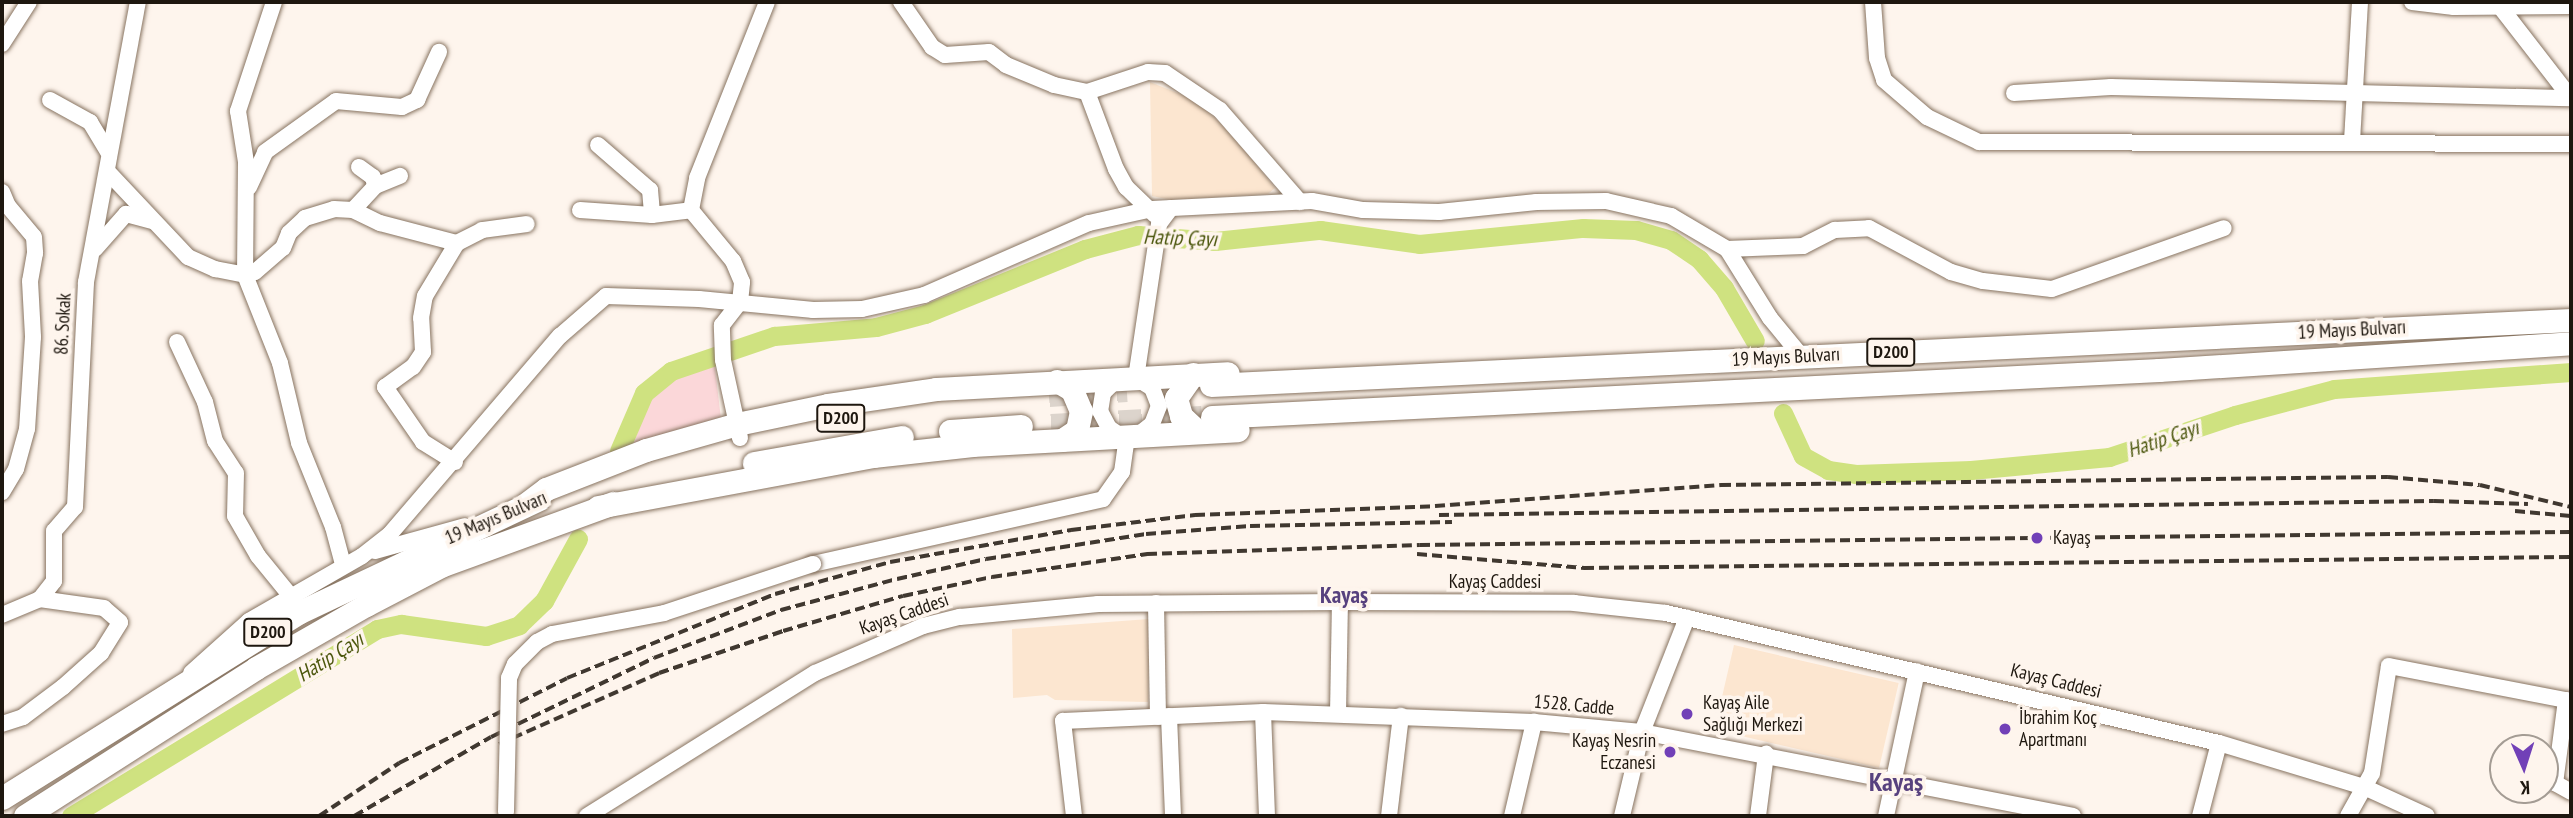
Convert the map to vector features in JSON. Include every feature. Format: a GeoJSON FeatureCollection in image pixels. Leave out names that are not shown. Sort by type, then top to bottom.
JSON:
{"type":"FeatureCollection","features":[{"type":"Feature","properties":{"kind":"highway"},"geometry":{"type":"LineString","coordinates":[[2433,326],[2571,305]]}},
{"type":"Feature","properties":{"kind":"highway","name":"19 Mayıs Bulvarı"},"geometry":{"type":"LineString","coordinates":[[2,798],[300,612],[484,522],[637,460],[738,431],[936,389],[1053,388],[1126,379],[1202,380],[1696,362],[2571,320]]}},
{"type":"Feature","properties":{"kind":"highway","name":"19 Mayıs Bulvarı"},"geometry":{"type":"LineString","coordinates":[[25,816],[256,668],[366,605],[443,565],[598,507],[648,497],[873,456],[1057,432],[1129,436],[1205,424],[1766,386],[2160,370],[2571,343]]}},
{"type":"Feature","properties":{"kind":"highway"},"geometry":{"type":"LineString","coordinates":[[2422,351],[2571,356]]}},
{"type":"Feature","properties":{"kind":"highway"},"geometry":{"type":"LineString","coordinates":[[1202,380],[1176,398],[1181,416],[1205,424]]}},
{"type":"Feature","properties":{"kind":"highway"},"geometry":{"type":"LineString","coordinates":[[1053,388],[1072,390],[1082,411],[1077,430],[1057,432]]}},
{"type":"Feature","properties":{"kind":"highway"},"geometry":{"type":"LineString","coordinates":[[526,504],[546,489],[598,468],[637,460]]}},
{"type":"Feature","properties":{"kind":"street"},"geometry":{"type":"LineString","coordinates":[[2,44],[29,2]]}},
{"type":"Feature","properties":{"kind":"street","name":"86. Sokak"},"geometry":{"type":"LineString","coordinates":[[40,599],[54,582],[54,531],[75,507],[86,282],[94,251],[108,172],[108,152],[138,2]]}},
{"type":"Feature","properties":{"kind":"street"},"geometry":{"type":"LineString","coordinates":[[274,2],[237,111],[246,162],[245,275],[279,363],[299,443],[333,527],[343,565]]}},
{"type":"Feature","properties":{"kind":"street"},"geometry":{"type":"LineString","coordinates":[[738,431],[723,352],[722,325],[740,302],[742,282],[733,261],[691,210],[697,177],[767,2]]}},
{"type":"Feature","properties":{"kind":"street"},"geometry":{"type":"LineString","coordinates":[[901,2],[932,47],[945,55],[989,52],[1006,65],[1054,85],[1087,92],[1148,72],[1165,73],[1220,110],[1300,202]]}},
{"type":"Feature","properties":{"kind":"street"},"geometry":{"type":"LineString","coordinates":[[1873,2],[1877,58],[1884,80],[1927,117],[1979,142],[2352,141],[2571,144]]}},
{"type":"Feature","properties":{"kind":"street"},"geometry":{"type":"LineString","coordinates":[[2352,141],[2360,2]]}},
{"type":"Feature","properties":{"kind":"street"},"geometry":{"type":"LineString","coordinates":[[2412,2],[2571,6]]}},
{"type":"Feature","properties":{"kind":"street"},"geometry":{"type":"LineString","coordinates":[[2498,4],[2571,98]]}},
{"type":"Feature","properties":{"kind":"street"},"geometry":{"type":"LineString","coordinates":[[245,200],[256,170],[276,142],[336,101],[402,107],[417,100],[439,52]]}},
{"type":"Feature","properties":{"kind":"street"},"geometry":{"type":"LineString","coordinates":[[2014,93],[2111,87],[2571,98]]}},
{"type":"Feature","properties":{"kind":"street"},"geometry":{"type":"LineString","coordinates":[[1087,92],[1116,169],[1126,187],[1156,224]]}},
{"type":"Feature","properties":{"kind":"street"},"geometry":{"type":"LineString","coordinates":[[50,100],[90,121],[108,152]]}},
{"type":"Feature","properties":{"kind":"street"},"geometry":{"type":"LineString","coordinates":[[598,145],[650,190],[652,215]]}},
{"type":"Feature","properties":{"kind":"street"},"geometry":{"type":"LineString","coordinates":[[359,167],[373,177],[375,186]]}},
{"type":"Feature","properties":{"kind":"street"},"geometry":{"type":"LineString","coordinates":[[108,172],[188,257],[245,275]]}},
{"type":"Feature","properties":{"kind":"street"},"geometry":{"type":"LineString","coordinates":[[353,210],[375,186],[400,176]]}},
{"type":"Feature","properties":{"kind":"street","name":"86. Sokak"},"geometry":{"type":"LineString","coordinates":[[2,192],[8,206],[34,237],[35,253],[30,281],[33,337],[27,429],[16,469],[2,492]]}},
{"type":"Feature","properties":{"kind":"street"},"geometry":{"type":"LineString","coordinates":[[1126,379],[1152,388],[1159,406],[1153,425],[1129,436],[1109,428],[1100,411],[1103,393],[1126,379],[1156,224],[1171,208],[1300,202],[1363,210],[1439,212],[1536,202],[1606,201],[1671,216],[1727,249],[1770,318],[1802,357]]}},
{"type":"Feature","properties":{"kind":"street"},"geometry":{"type":"LineString","coordinates":[[245,275],[283,248],[289,233],[305,218],[334,209],[353,210],[380,223],[457,243]]}},
{"type":"Feature","properties":{"kind":"street"},"geometry":{"type":"LineString","coordinates":[[580,211],[652,215],[691,210]]}},
{"type":"Feature","properties":{"kind":"street"},"geometry":{"type":"LineString","coordinates":[[94,251],[126,214],[158,223]]}},
{"type":"Feature","properties":{"kind":"street"},"geometry":{"type":"LineString","coordinates":[[362,556],[411,510],[455,462],[560,336],[606,296],[740,302],[813,310],[862,309],[925,295],[1089,223],[1156,224]]}},
{"type":"Feature","properties":{"kind":"street"},"geometry":{"type":"LineString","coordinates":[[455,462],[423,442],[385,387],[412,367],[423,352],[421,318],[425,296],[457,243],[482,230],[527,224]]}},
{"type":"Feature","properties":{"kind":"street"},"geometry":{"type":"LineString","coordinates":[[1727,249],[1804,246],[1835,230],[1869,228],[1951,272],[1983,281],[2052,289],[2125,267],[2224,228]]}},
{"type":"Feature","properties":{"kind":"street"},"geometry":{"type":"LineString","coordinates":[[177,342],[205,402],[215,441],[236,473],[235,516],[258,556],[289,594]]}},
{"type":"Feature","properties":{"kind":"street"},"geometry":{"type":"LineString","coordinates":[[506,814],[509,678],[515,664],[537,642],[552,634],[655,616],[813,564],[1103,499],[1122,472],[1129,436]]}},
{"type":"Feature","properties":{"kind":"street"},"geometry":{"type":"LineString","coordinates":[[411,510],[419,537]]}},
{"type":"Feature","properties":{"kind":"street"},"geometry":{"type":"LineString","coordinates":[[172,693],[220,643],[289,594],[362,556],[419,537],[484,522]]}},
{"type":"Feature","properties":{"kind":"street"},"geometry":{"type":"LineString","coordinates":[[2,615],[40,599],[104,608],[120,622],[101,653],[63,687],[23,717],[2,724]]}},
{"type":"Feature","properties":{"kind":"street"},"geometry":{"type":"LineString","coordinates":[[1338,714],[1340,602]]}},
{"type":"Feature","properties":{"kind":"street","name":"Kayaş Caddesi"},"geometry":{"type":"LineString","coordinates":[[587,816],[607,812],[656,769],[792,687],[894,636],[960,617],[1156,603],[1340,602],[1574,603],[1687,618],[2219,743],[2364,787],[2427,816]]}},
{"type":"Feature","properties":{"kind":"street"},"geometry":{"type":"LineString","coordinates":[[1156,603],[1173,816]]}},
{"type":"Feature","properties":{"kind":"street"},"geometry":{"type":"LineString","coordinates":[[1622,816],[1642,732],[1687,618]]}},
{"type":"Feature","properties":{"kind":"street"},"geometry":{"type":"LineString","coordinates":[[2348,816],[2372,773],[2389,666],[2568,700],[2554,783],[2571,792]]}},
{"type":"Feature","properties":{"kind":"street"},"geometry":{"type":"LineString","coordinates":[[1885,816],[1917,671]]}},
{"type":"Feature","properties":{"kind":"street"},"geometry":{"type":"LineString","coordinates":[[1263,712],[1267,816]]}},
{"type":"Feature","properties":{"kind":"street","name":"1528. Cadde"},"geometry":{"type":"LineString","coordinates":[[1074,816],[1063,721],[1263,712],[1534,722],[1642,732],[1766,754],[2073,816]]}},
{"type":"Feature","properties":{"kind":"street"},"geometry":{"type":"LineString","coordinates":[[1389,816],[1401,716]]}},
{"type":"Feature","properties":{"kind":"street"},"geometry":{"type":"LineString","coordinates":[[1512,816],[1534,722]]}},
{"type":"Feature","properties":{"kind":"street"},"geometry":{"type":"LineString","coordinates":[[2200,816],[2219,743]]}},
{"type":"Feature","properties":{"kind":"street"},"geometry":{"type":"LineString","coordinates":[[1759,816],[1766,754]]}},
{"type":"Feature","properties":{"kind":"shaded area"},"geometry":{"type":"Polygon","coordinates":[[[1150,82],[1195,100],[1231,133],[1275,188],[1268,194],[1171,200],[1152,196],[1150,82]]]}},
{"type":"Feature","properties":{"kind":"shaded area"},"geometry":{"type":"Polygon","coordinates":[[[714,360],[721,419],[634,443],[650,395],[670,376],[714,360]]]}},
{"type":"Feature","properties":{"kind":"shaded area"},"geometry":{"type":"Polygon","coordinates":[[[1149,619],[1148,702],[1055,700],[1047,695],[1013,698],[1012,629],[1149,619]]]}},
{"type":"Feature","properties":{"kind":"shaded area"},"geometry":{"type":"Polygon","coordinates":[[[1734,645],[1899,683],[1879,768],[1714,730],[1734,645]]]}},
{"type":"Feature","properties":{"kind":"waterway","name":"Hatip Çayı"},"geometry":{"type":"LineString","coordinates":[[619,451],[644,393],[671,371],[774,336],[876,327],[925,314],[1085,249],[1138,235],[1215,241],[1320,230],[1419,244],[1583,228],[1636,230],[1671,240],[1699,259],[1724,288],[1755,341]]}},
{"type":"Feature","properties":{"kind":"waterway","name":"Hatip Çayı"},"geometry":{"type":"LineString","coordinates":[[1783,413],[1803,456],[1828,470],[1856,474],[1971,470],[2109,457],[2235,415],[2334,389],[2571,372]]}},
{"type":"Feature","properties":{"kind":"waterway","name":"Hatip Çayı"},"geometry":{"type":"LineString","coordinates":[[71,816],[377,629],[401,624],[486,636],[519,625],[544,601],[578,539]]}},
{"type":"Feature","properties":{"kind":"tunnel"},"geometry":{"type":"LineString","coordinates":[[1049,395],[1127,390]]}},
{"type":"Feature","properties":{"kind":"tunnel"},"geometry":{"type":"LineString","coordinates":[[1051,425],[1202,417]]}},
{"type":"Feature","properties":{"kind":"railway"},"geometry":{"type":"LineString","coordinates":[[319,816],[399,763],[567,678],[775,594],[890,562],[1071,530],[1195,515],[1435,506],[1721,485],[2388,477],[2480,485],[2571,507]]}},
{"type":"Feature","properties":{"kind":"railway"},"geometry":{"type":"LineString","coordinates":[[1439,515],[2434,501],[2528,504]]}},
{"type":"Feature","properties":{"kind":"railway"},"geometry":{"type":"LineString","coordinates":[[2515,511],[2571,516]]}},
{"type":"Feature","properties":{"kind":"railway"},"geometry":{"type":"LineString","coordinates":[[354,816],[491,737],[654,658],[781,610],[986,559],[1146,534],[1250,526],[1452,522]]}},
{"type":"Feature","properties":{"kind":"railway"},"geometry":{"type":"LineString","coordinates":[[499,744],[659,673],[783,631],[903,596],[992,577],[1147,554],[1420,545],[2571,532]]}},
{"type":"Feature","properties":{"kind":"railway"},"geometry":{"type":"LineString","coordinates":[[1417,554],[1584,568],[2571,557]]}},
{"type":"Feature","properties":{"kind":"place","name":"Kayaş"},"geometry":{"type":"Point","coordinates":[2037,538]}},
{"type":"Feature","properties":{"kind":"place","name":"Kayaş Aile Sağlığı Merkezi"},"geometry":{"type":"Point","coordinates":[1687,714]}},
{"type":"Feature","properties":{"kind":"place","name":"İbrahim Koç Apartmanı"},"geometry":{"type":"Point","coordinates":[2005,729]}},
{"type":"Feature","properties":{"kind":"place","name":"Kayaş Nesrin Eczanesi"},"geometry":{"type":"Point","coordinates":[1670,752]}},
{"type":"Feature","properties":{"kind":"district","name":"Kayaş"},"geometry":{"type":"Point","coordinates":[1344,595]}},
{"type":"Feature","properties":{"kind":"district","name":"Kayaş"},"geometry":{"type":"Point","coordinates":[1896,782]}}]}
